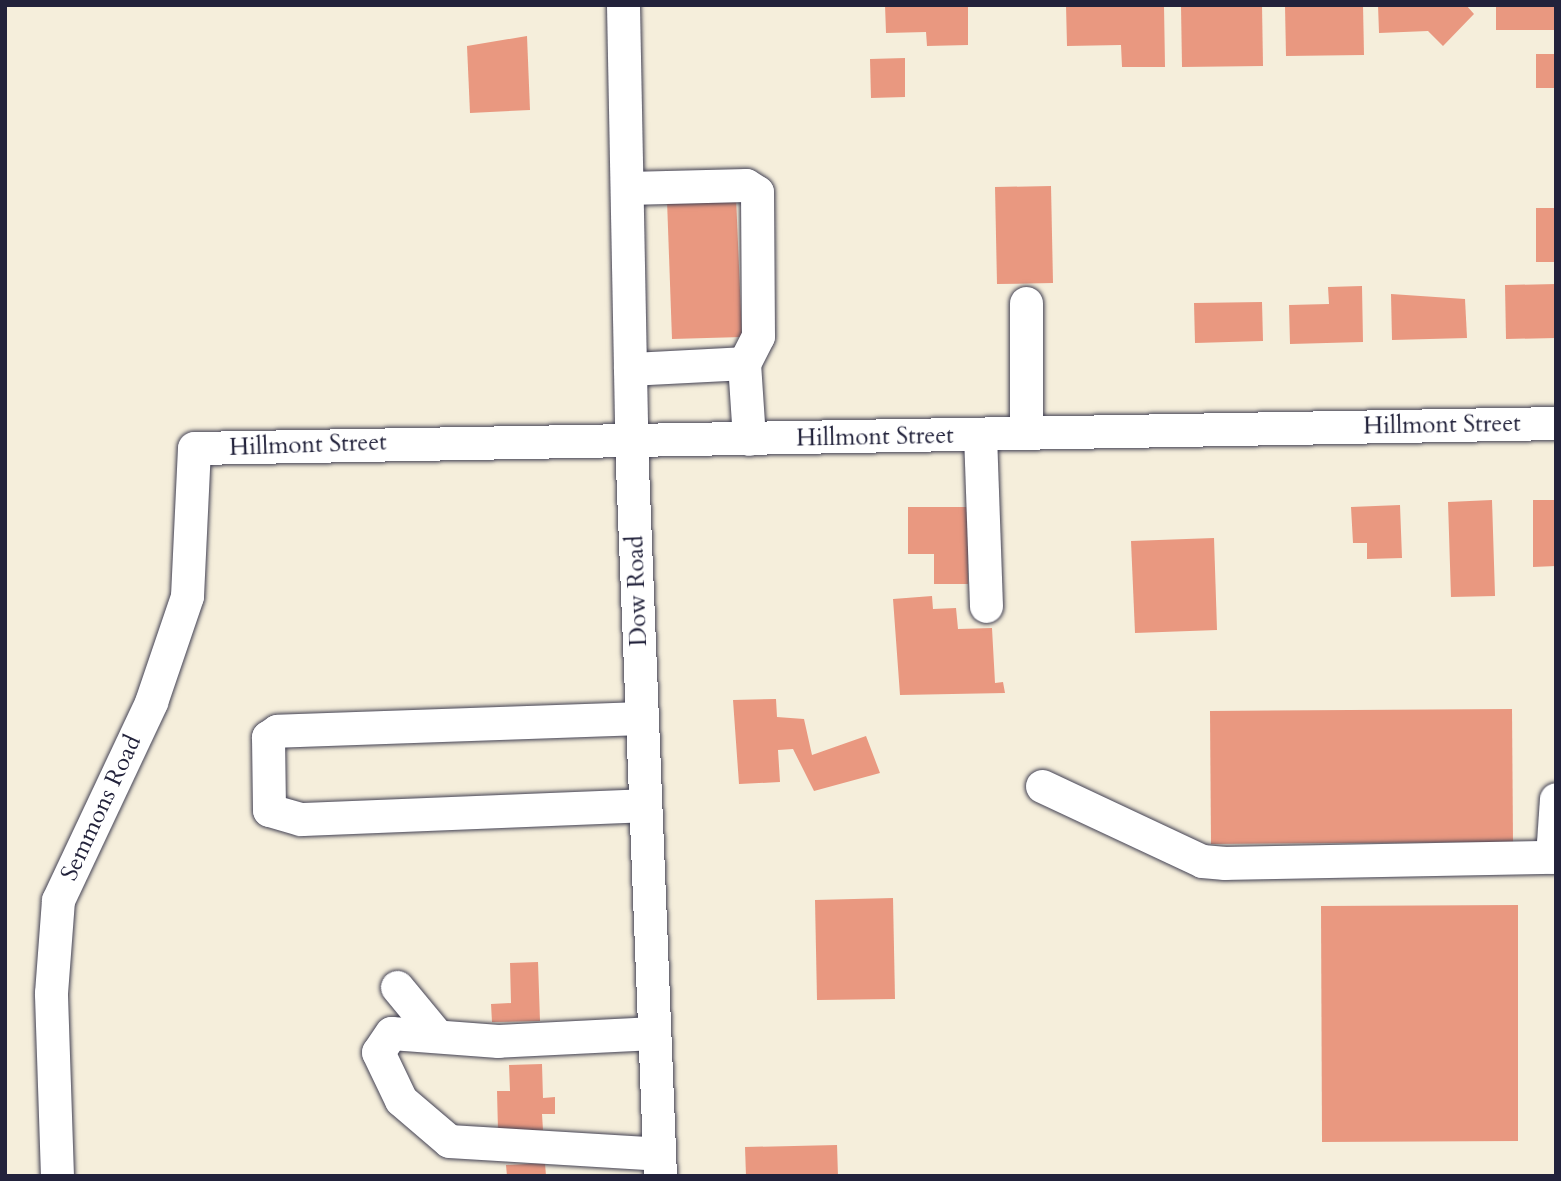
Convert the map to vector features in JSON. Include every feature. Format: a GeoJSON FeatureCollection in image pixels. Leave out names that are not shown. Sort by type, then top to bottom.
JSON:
{"type":"FeatureCollection","features":[{"type":"Feature","properties":{"kind":"street","name":"Dow Road"},"geometry":{"type":"LineString","coordinates":[[624,5],[631,441],[659,1165]]}},
{"type":"Feature","properties":{"kind":"street"},"geometry":{"type":"LineString","coordinates":[[627,188],[746,185],[757,192],[758,336],[744,363],[749,439]]}},
{"type":"Feature","properties":{"kind":"street"},"geometry":{"type":"LineString","coordinates":[[1026,303],[1026,433]]}},
{"type":"Feature","properties":{"kind":"street"},"geometry":{"type":"LineString","coordinates":[[629,369],[744,363]]}},
{"type":"Feature","properties":{"kind":"street","name":"Hillmont Street"},"geometry":{"type":"LineString","coordinates":[[194,448],[1556,423]]}},
{"type":"Feature","properties":{"kind":"street"},"geometry":{"type":"LineString","coordinates":[[980,434],[986,606]]}},
{"type":"Feature","properties":{"kind":"street","name":"Semmons Road"},"geometry":{"type":"LineString","coordinates":[[57,1176],[51,993],[58,900],[151,702],[187,596],[194,448]]}},
{"type":"Feature","properties":{"kind":"street"},"geometry":{"type":"LineString","coordinates":[[642,718],[276,731],[268,737],[269,810],[301,819],[645,805]]}},
{"type":"Feature","properties":{"kind":"street"},"geometry":{"type":"LineString","coordinates":[[1042,786],[1202,861],[1554,865],[1556,799]]}},
{"type":"Feature","properties":{"kind":"street"},"geometry":{"type":"LineString","coordinates":[[397,987],[435,1033]]}},
{"type":"Feature","properties":{"kind":"street"},"geometry":{"type":"LineString","coordinates":[[654,1033],[498,1041],[435,1033],[391,1033],[378,1052],[401,1101],[449,1141],[659,1165]]}},
{"type":"Feature","properties":{"kind":"building"},"geometry":{"type":"Polygon","coordinates":[[[885,5],[968,5],[968,45],[927,46],[926,32],[886,33],[885,5]]]}},
{"type":"Feature","properties":{"kind":"building"},"geometry":{"type":"Polygon","coordinates":[[[1066,5],[1164,5],[1165,67],[1122,67],[1121,45],[1067,46],[1066,5]]]}},
{"type":"Feature","properties":{"kind":"building"},"geometry":{"type":"Polygon","coordinates":[[[1262,5],[1263,66],[1182,67],[1181,6],[1262,5]]]}},
{"type":"Feature","properties":{"kind":"building"},"geometry":{"type":"Polygon","coordinates":[[[1363,5],[1364,55],[1286,56],[1285,6],[1363,5]]]}},
{"type":"Feature","properties":{"kind":"building"},"geometry":{"type":"Polygon","coordinates":[[[1378,5],[1466,5],[1474,14],[1443,46],[1428,31],[1379,33],[1378,5]]]}},
{"type":"Feature","properties":{"kind":"building"},"geometry":{"type":"Polygon","coordinates":[[[1496,5],[1556,5],[1556,30],[1496,30],[1496,5]]]}},
{"type":"Feature","properties":{"kind":"building"},"geometry":{"type":"Polygon","coordinates":[[[527,36],[530,110],[470,113],[467,46],[527,36]]]}},
{"type":"Feature","properties":{"kind":"building"},"geometry":{"type":"Polygon","coordinates":[[[1536,54],[1556,54],[1556,88],[1536,88],[1536,54]]]}},
{"type":"Feature","properties":{"kind":"building"},"geometry":{"type":"Polygon","coordinates":[[[905,58],[905,97],[871,98],[870,59],[905,58]]]}},
{"type":"Feature","properties":{"kind":"building"},"geometry":{"type":"Polygon","coordinates":[[[1051,186],[1053,283],[997,284],[995,187],[1051,186]]]}},
{"type":"Feature","properties":{"kind":"building"},"geometry":{"type":"Polygon","coordinates":[[[736,197],[742,337],[672,339],[667,200],[736,197]]]}},
{"type":"Feature","properties":{"kind":"building"},"geometry":{"type":"Polygon","coordinates":[[[1536,208],[1556,208],[1556,262],[1536,262],[1536,208]]]}},
{"type":"Feature","properties":{"kind":"building"},"geometry":{"type":"Polygon","coordinates":[[[1556,284],[1556,338],[1506,339],[1505,285],[1556,284]]]}},
{"type":"Feature","properties":{"kind":"building"},"geometry":{"type":"Polygon","coordinates":[[[1362,286],[1363,342],[1290,344],[1289,305],[1329,304],[1328,287],[1362,286]]]}},
{"type":"Feature","properties":{"kind":"building"},"geometry":{"type":"Polygon","coordinates":[[[1391,294],[1465,299],[1467,338],[1392,340],[1391,294]]]}},
{"type":"Feature","properties":{"kind":"building"},"geometry":{"type":"Polygon","coordinates":[[[1262,302],[1263,341],[1195,343],[1194,303],[1262,302]]]}},
{"type":"Feature","properties":{"kind":"building"},"geometry":{"type":"Polygon","coordinates":[[[1492,500],[1495,596],[1451,597],[1448,502],[1492,500]]]}},
{"type":"Feature","properties":{"kind":"building"},"geometry":{"type":"Polygon","coordinates":[[[1533,500],[1556,500],[1556,566],[1533,567],[1533,500]]]}},
{"type":"Feature","properties":{"kind":"building"},"geometry":{"type":"Polygon","coordinates":[[[1400,505],[1402,558],[1367,559],[1367,543],[1353,543],[1351,507],[1400,505]]]}},
{"type":"Feature","properties":{"kind":"building"},"geometry":{"type":"Polygon","coordinates":[[[908,507],[968,507],[968,584],[934,584],[934,554],[908,554],[908,507]]]}},
{"type":"Feature","properties":{"kind":"building"},"geometry":{"type":"Polygon","coordinates":[[[1214,538],[1217,630],[1135,633],[1131,541],[1214,538]]]}},
{"type":"Feature","properties":{"kind":"building"},"geometry":{"type":"Polygon","coordinates":[[[932,596],[933,609],[956,608],[958,629],[992,628],[995,683],[1003,682],[1005,693],[900,695],[893,599],[932,596]]]}},
{"type":"Feature","properties":{"kind":"building"},"geometry":{"type":"Polygon","coordinates":[[[776,699],[777,717],[804,719],[812,755],[866,736],[880,773],[814,791],[793,749],[778,750],[780,782],[739,784],[733,700],[776,699]]]}},
{"type":"Feature","properties":{"kind":"building"},"geometry":{"type":"Polygon","coordinates":[[[1512,709],[1513,842],[1211,844],[1210,711],[1512,709]]]}},
{"type":"Feature","properties":{"kind":"building"},"geometry":{"type":"Polygon","coordinates":[[[893,898],[895,999],[817,1000],[815,900],[893,898]]]}},
{"type":"Feature","properties":{"kind":"building"},"geometry":{"type":"Polygon","coordinates":[[[1518,905],[1518,1141],[1322,1142],[1321,906],[1518,905]]]}},
{"type":"Feature","properties":{"kind":"building"},"geometry":{"type":"Polygon","coordinates":[[[538,962],[540,1021],[492,1022],[491,1004],[511,1003],[510,963],[538,962]]]}},
{"type":"Feature","properties":{"kind":"building"},"geometry":{"type":"Polygon","coordinates":[[[542,1064],[543,1098],[555,1097],[555,1114],[542,1114],[543,1130],[498,1131],[497,1091],[510,1091],[509,1065],[542,1064]]]}},
{"type":"Feature","properties":{"kind":"building"},"geometry":{"type":"Polygon","coordinates":[[[837,1145],[838,1176],[746,1176],[745,1147],[837,1145]]]}},
{"type":"Feature","properties":{"kind":"building"},"geometry":{"type":"Polygon","coordinates":[[[545,1163],[546,1176],[507,1176],[506,1165],[545,1163]]]}}]}
